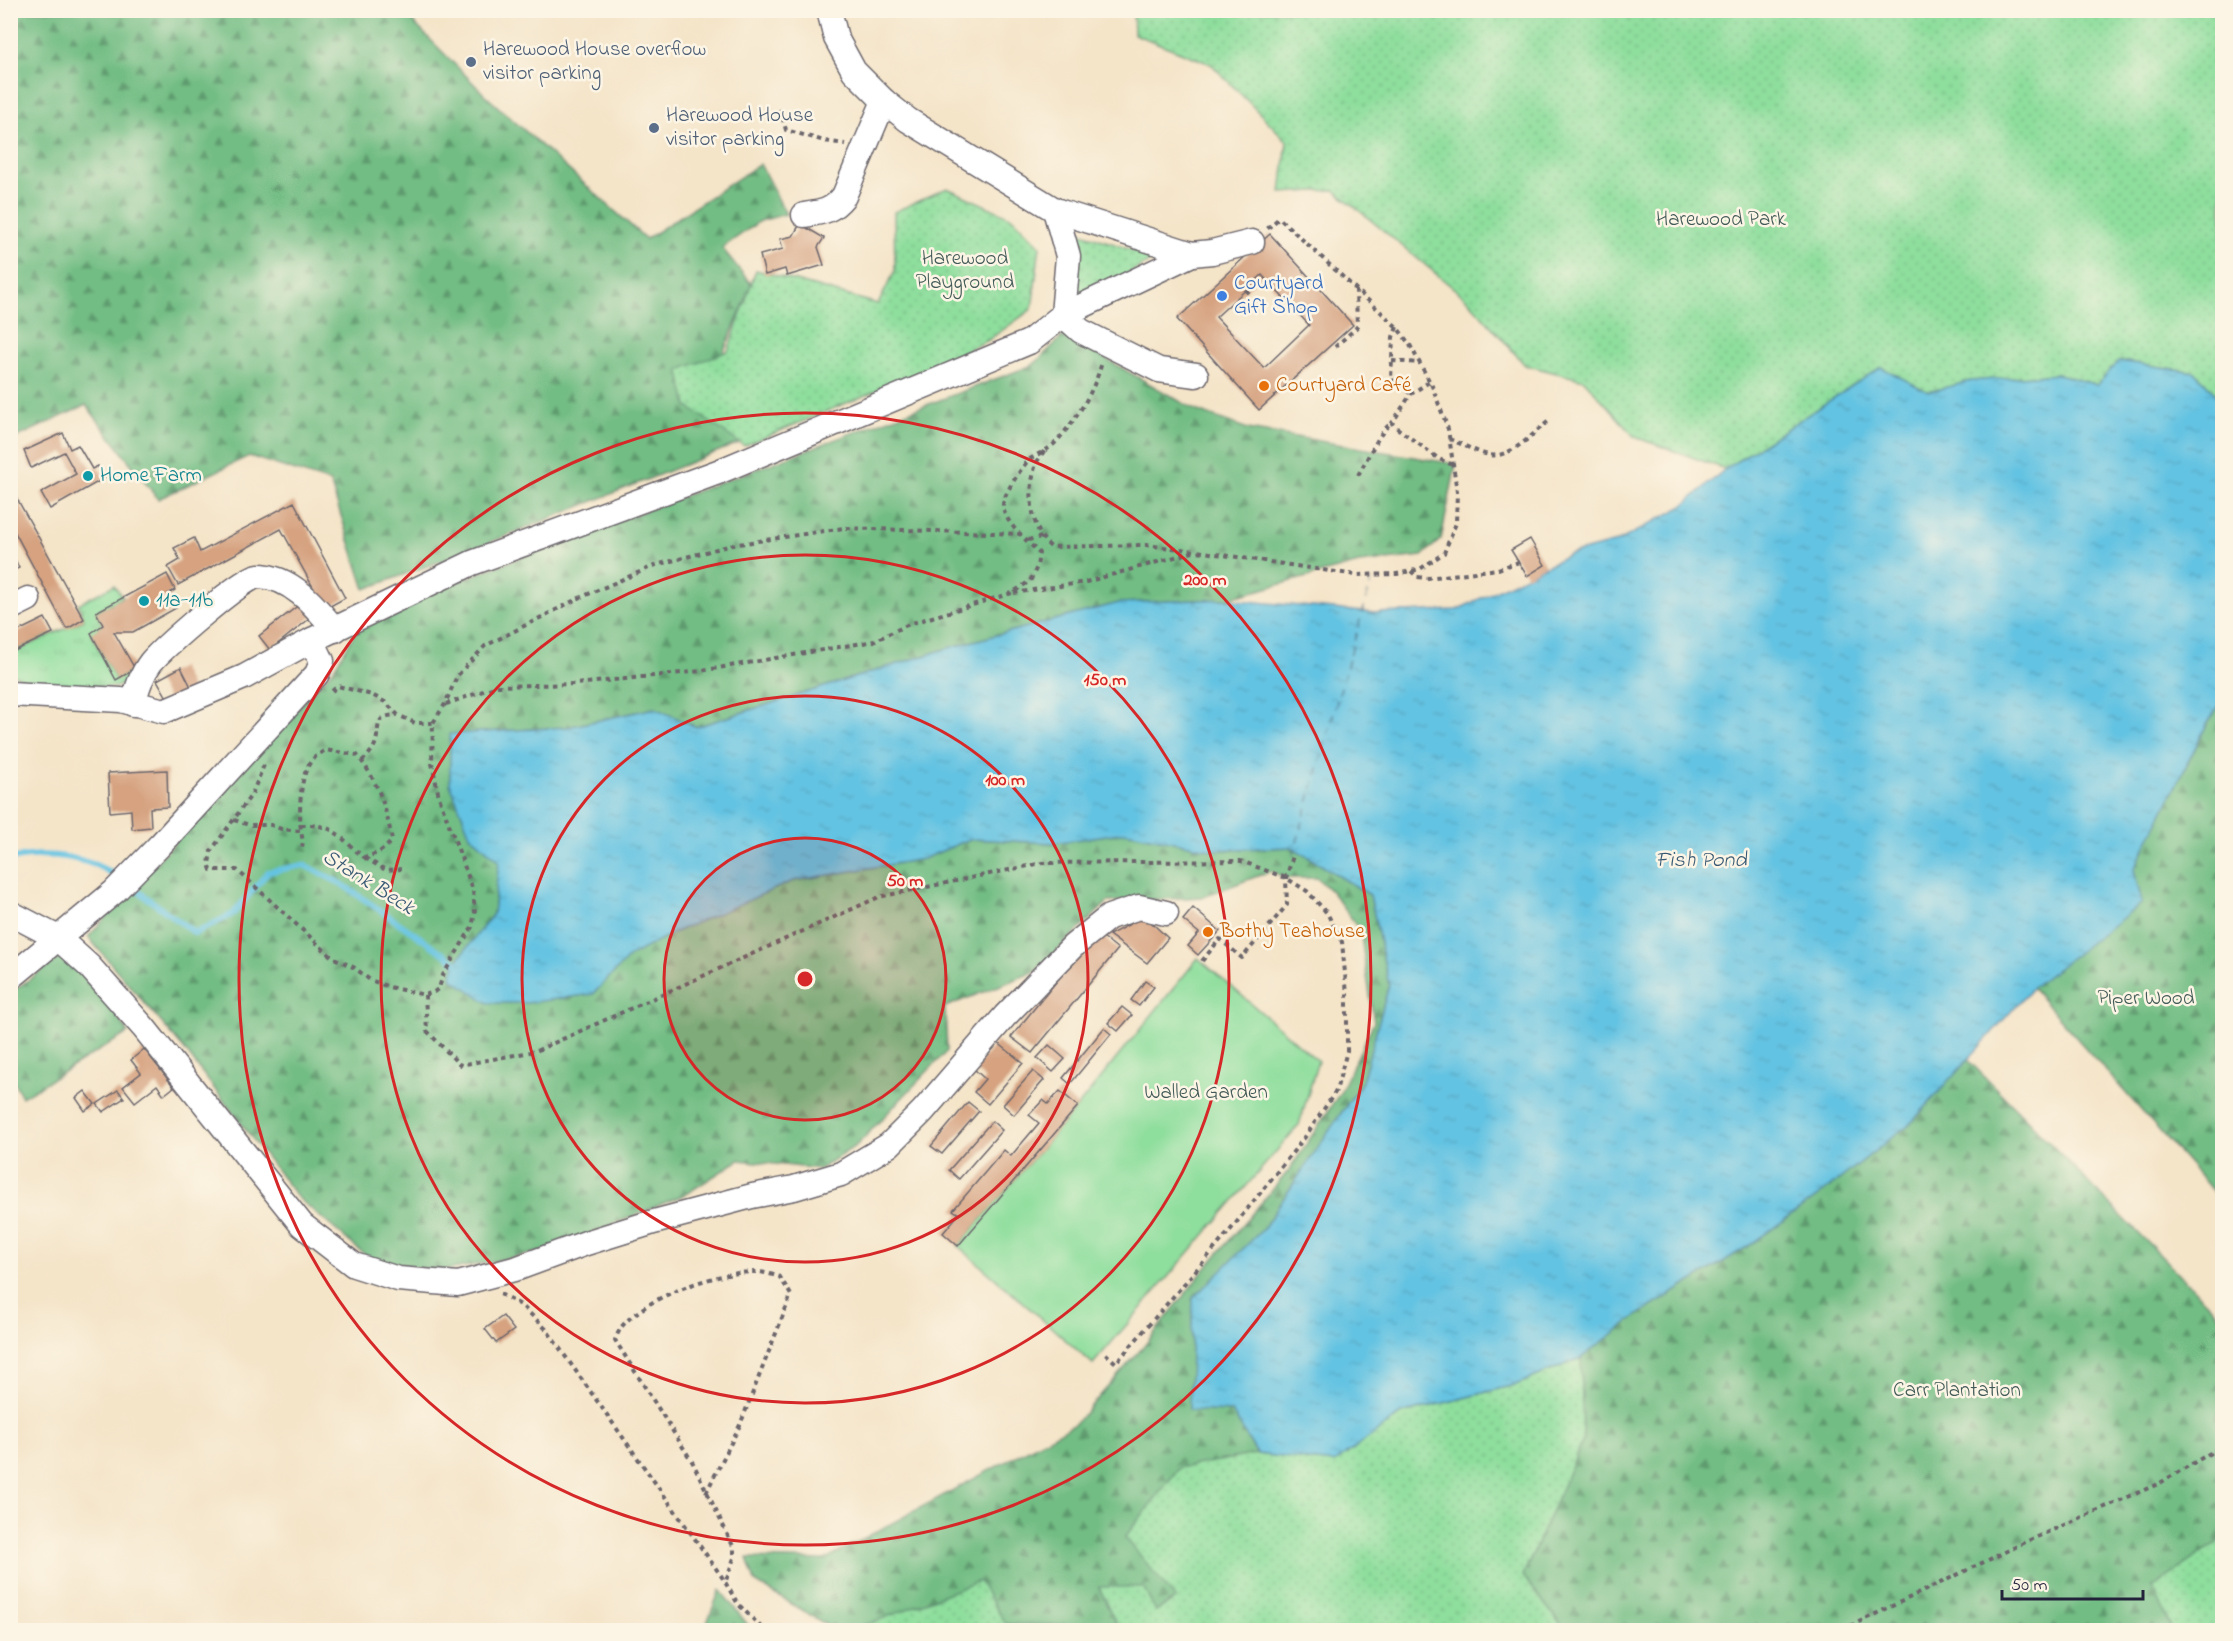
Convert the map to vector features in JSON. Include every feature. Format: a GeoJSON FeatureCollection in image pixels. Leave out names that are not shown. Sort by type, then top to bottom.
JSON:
{"type":"FeatureCollection","features":[{"type":"Feature","properties":{"kind":"lane"},"geometry":{"type":"LineString","coordinates":[[829,10],[836,38],[854,71],[884,101],[908,120],[1055,210],[1192,254]]}},
{"type":"Feature","properties":{"kind":"lane"},"geometry":{"type":"LineString","coordinates":[[804,215],[822,213],[835,207],[844,196],[884,101]]}},
{"type":"Feature","properties":{"kind":"lane"},"geometry":{"type":"LineString","coordinates":[[1055,210],[1068,256],[1063,315]]}},
{"type":"Feature","properties":{"kind":"lane"},"geometry":{"type":"LineString","coordinates":[[10,694],[121,700],[164,711],[244,677],[312,640],[472,563],[718,472],[1029,342],[1063,315],[1192,254],[1212,252],[1252,242]]}},
{"type":"Feature","properties":{"kind":"lane"},"geometry":{"type":"LineString","coordinates":[[1063,315],[1082,331],[1159,370],[1196,375]]}},
{"type":"Feature","properties":{"kind":"lane"},"geometry":{"type":"LineString","coordinates":[[133,704],[138,683],[152,661],[229,593],[244,581],[257,576],[274,579],[296,589],[317,608],[335,630]]}},
{"type":"Feature","properties":{"kind":"lane"},"geometry":{"type":"LineString","coordinates":[[10,978],[114,892],[317,674],[322,661],[312,640]]}},
{"type":"Feature","properties":{"kind":"lane"},"geometry":{"type":"LineString","coordinates":[[10,913],[58,938],[89,966],[144,1028],[303,1225],[354,1265],[398,1279],[458,1284],[518,1269],[586,1243],[650,1223],[752,1196],[794,1188],[841,1174],[889,1145],[923,1111],[1005,1016],[1074,946],[1109,917],[1139,906],[1166,913]]}},
{"type":"Feature","properties":{"kind":"path"},"geometry":{"type":"LineString","coordinates":[[780,109],[786,130],[825,141],[867,144]]}},
{"type":"Feature","properties":{"kind":"path"},"geometry":{"type":"LineString","coordinates":[[1044,451],[1035,466],[1030,493],[1042,537],[1051,547],[1146,545],[1197,550],[1356,575],[1397,574],[1420,569],[1444,553],[1456,523],[1457,492],[1448,429],[1430,382],[1410,345],[1397,327],[1279,218],[1252,242]]}},
{"type":"Feature","properties":{"kind":"path"},"geometry":{"type":"LineString","coordinates":[[1246,290],[1250,295]]}},
{"type":"Feature","properties":{"kind":"path"},"geometry":{"type":"LineString","coordinates":[[1335,347],[1357,327],[1356,290]]}},
{"type":"Feature","properties":{"kind":"path"},"geometry":{"type":"LineString","coordinates":[[1397,327],[1393,337],[1391,379],[1412,393]]}},
{"type":"Feature","properties":{"kind":"path"},"geometry":{"type":"LineString","coordinates":[[1012,593],[1030,581],[1037,567],[1039,553],[1008,519],[1003,504],[1007,492],[1028,461],[1055,443],[1077,415],[1098,379],[1107,344]]}},
{"type":"Feature","properties":{"kind":"path"},"geometry":{"type":"LineString","coordinates":[[1392,361],[1420,363]]}},
{"type":"Feature","properties":{"kind":"path"},"geometry":{"type":"LineString","coordinates":[[1358,475],[1370,457],[1385,426],[1392,423],[1412,393],[1430,382]]}},
{"type":"Feature","properties":{"kind":"path"},"geometry":{"type":"LineString","coordinates":[[1449,439],[1490,455],[1502,454],[1511,450],[1550,420]]}},
{"type":"Feature","properties":{"kind":"path"},"geometry":{"type":"LineString","coordinates":[[1392,423],[1438,459],[1453,465]]}},
{"type":"Feature","properties":{"kind":"path"},"geometry":{"type":"LineString","coordinates":[[264,764],[252,794],[211,851],[208,864],[211,870],[237,870],[332,957],[355,968],[370,980],[425,995],[439,988],[443,975],[472,927],[475,913],[473,890],[439,797],[432,763],[433,723],[445,704],[456,676],[485,646],[576,598],[656,565],[732,544],[844,528],[1022,534]]}},
{"type":"Feature","properties":{"kind":"path"},"geometry":{"type":"LineString","coordinates":[[1027,540],[1042,537]]}},
{"type":"Feature","properties":{"kind":"path"},"geometry":{"type":"LineString","coordinates":[[445,704],[498,686],[576,684],[701,671],[874,641],[909,624],[1012,593],[1086,582],[1197,550]]}},
{"type":"Feature","properties":{"kind":"path"},"geometry":{"type":"LineString","coordinates":[[1411,571],[1416,577],[1428,578],[1498,569],[1519,562]]}},
{"type":"Feature","properties":{"kind":"path"},"geometry":{"type":"LineString","coordinates":[[331,692],[338,686],[372,695],[385,702],[398,715],[415,723],[433,723]]}},
{"type":"Feature","properties":{"kind":"path"},"geometry":{"type":"LineString","coordinates":[[362,761],[371,753],[380,721],[388,716],[398,715]]}},
{"type":"Feature","properties":{"kind":"path"},"geometry":{"type":"LineString","coordinates":[[301,852],[303,783],[311,761],[325,750],[357,755],[376,780],[392,840],[386,848],[374,855],[364,857]]}},
{"type":"Feature","properties":{"kind":"path"},"geometry":{"type":"LineString","coordinates":[[234,820],[249,825],[271,825],[281,829],[301,831]]}},
{"type":"Feature","properties":{"kind":"path"},"geometry":{"type":"LineString","coordinates":[[301,825],[315,824],[330,827],[364,857],[386,870],[401,869]]}},
{"type":"Feature","properties":{"kind":"path"},"geometry":{"type":"LineString","coordinates":[[1202,962],[1220,939],[1242,958],[1287,905],[1286,878],[1293,856]]}},
{"type":"Feature","properties":{"kind":"path"},"geometry":{"type":"LineString","coordinates":[[425,995],[427,1031],[460,1065],[536,1051],[879,897],[1042,863],[1241,861],[1286,878],[1307,891],[1327,913],[1342,942],[1347,994],[1347,1051],[1336,1091],[1305,1137],[1228,1233],[1116,1363],[1104,1352]]}},
{"type":"Feature","properties":{"kind":"path"},"geometry":{"type":"LineString","coordinates":[[706,1493],[740,1425],[791,1295],[780,1277],[758,1272],[729,1275],[689,1285],[651,1303],[622,1325],[615,1340],[693,1463],[706,1493],[734,1548],[734,1558],[725,1583]]}},
{"type":"Feature","properties":{"kind":"path"},"geometry":{"type":"LineString","coordinates":[[495,1291],[521,1305],[546,1329],[738,1604],[764,1630]]}},
{"type":"Feature","properties":{"kind":"path"},"geometry":{"type":"LineString","coordinates":[[1842,1630],[2032,1539],[2160,1483],[2223,1446]]}},
{"type":"Feature","properties":{"kind":"green space"},"geometry":{"type":"Polygon","coordinates":[[[10,11],[405,11],[412,21],[486,96],[646,239],[760,164],[786,214],[760,221],[722,248],[752,285],[712,379],[744,441],[463,553],[365,589],[330,482],[249,456],[158,499],[86,405],[11,440],[10,11]]]}},
{"type":"Feature","properties":{"kind":"green space","name":"Harewood Park"},"geometry":{"type":"Polygon","coordinates":[[[1133,11],[2222,11],[2222,401],[2195,372],[2120,361],[2097,385],[2058,374],[1971,381],[1928,392],[1881,367],[1725,469],[1635,437],[1584,380],[1525,365],[1468,300],[1334,190],[1281,193],[1287,141],[1211,64],[1134,34],[1133,11]]]}},
{"type":"Feature","properties":{"kind":"green space","name":"Harewood Playground"},"geometry":{"type":"Polygon","coordinates":[[[947,188],[1013,218],[1040,246],[1032,309],[987,341],[744,446],[687,406],[679,370],[728,351],[756,270],[878,304],[895,271],[894,212],[947,188]]]}},
{"type":"Feature","properties":{"kind":"green space"},"geometry":{"type":"Polygon","coordinates":[[[1067,228],[1156,258],[1077,303],[1067,228]]]}},
{"type":"Feature","properties":{"kind":"green space"},"geometry":{"type":"Polygon","coordinates":[[[1064,335],[1195,410],[1248,429],[1456,464],[1441,539],[1422,556],[1359,563],[1226,599],[1119,603],[955,646],[695,727],[655,708],[568,727],[451,734],[470,835],[499,861],[493,914],[456,962],[593,994],[629,956],[673,933],[793,881],[923,859],[970,839],[1054,843],[1126,832],[1213,850],[1292,847],[1370,895],[1389,985],[1362,1082],[1263,1229],[1193,1299],[1232,1412],[1257,1454],[1179,1468],[1125,1537],[1177,1598],[1156,1611],[1099,1588],[1119,1630],[1092,1630],[1073,1625],[1006,1624],[979,1582],[853,1630],[835,1630],[755,1582],[747,1558],[824,1560],[1075,1424],[1145,1345],[1200,1275],[1290,1169],[1340,1093],[1374,1022],[1360,930],[1332,892],[1317,878],[1286,878],[1271,871],[1202,897],[1108,902],[1034,972],[945,1007],[947,1051],[857,1145],[820,1169],[739,1160],[686,1194],[551,1250],[443,1271],[372,1261],[297,1197],[184,1049],[88,937],[333,670],[365,616],[1033,365],[1064,335]]]}},
{"type":"Feature","properties":{"kind":"green space"},"geometry":{"type":"Polygon","coordinates":[[[114,585],[123,597],[96,612],[103,625],[91,634],[116,680],[135,669],[134,679],[116,687],[41,688],[11,673],[11,653],[84,620],[78,604],[114,585]]]}},
{"type":"Feature","properties":{"kind":"green space","name":"Piper Wood"},"geometry":{"type":"Polygon","coordinates":[[[2222,702],[2222,1201],[2032,988],[2141,903],[2134,870],[2208,722],[2222,702]]]}},
{"type":"Feature","properties":{"kind":"green space"},"geometry":{"type":"Polygon","coordinates":[[[61,957],[80,961],[128,1033],[22,1097],[11,1076],[10,993],[61,957]]]}},
{"type":"Feature","properties":{"kind":"green space","name":"Walled Garden"},"geometry":{"type":"Polygon","coordinates":[[[1198,958],[1318,1061],[1299,1125],[1093,1364],[958,1246],[1078,1106],[1198,958]]]}},
{"type":"Feature","properties":{"kind":"green space","name":"Carr Plantation"},"geometry":{"type":"Polygon","coordinates":[[[1967,1059],[2222,1318],[2222,1539],[2153,1587],[2172,1630],[1565,1630],[1523,1576],[1583,1440],[1581,1358],[1639,1314],[1747,1247],[1826,1190],[1913,1121],[1967,1059]]]}},
{"type":"Feature","properties":{"kind":"green space"},"geometry":{"type":"Polygon","coordinates":[[[1581,1358],[1583,1440],[1523,1576],[1565,1630],[1119,1630],[1099,1587],[1143,1587],[1156,1611],[1176,1599],[1125,1537],[1179,1468],[1257,1454],[1334,1463],[1401,1414],[1518,1384],[1581,1358]]]}},
{"type":"Feature","properties":{"kind":"green space"},"geometry":{"type":"Polygon","coordinates":[[[2222,1539],[2222,1630],[2172,1630],[2153,1587],[2222,1539]]]}},
{"type":"Feature","properties":{"kind":"green space"},"geometry":{"type":"Polygon","coordinates":[[[979,1581],[1006,1624],[1073,1625],[1092,1630],[853,1630],[979,1581]]]}},
{"type":"Feature","properties":{"kind":"green space"},"geometry":{"type":"Polygon","coordinates":[[[720,1590],[752,1630],[704,1630],[720,1590]]]}},
{"type":"Feature","properties":{"kind":"water","name":"Fish Pond"},"geometry":{"type":"Polygon","coordinates":[[[2119,361],[2195,372],[2222,401],[2222,702],[2208,722],[2134,870],[2142,903],[2032,988],[1913,1121],[1826,1190],[1747,1247],[1639,1314],[1581,1358],[1518,1384],[1401,1414],[1334,1463],[1257,1454],[1232,1412],[1189,1410],[1193,1298],[1263,1229],[1362,1082],[1389,985],[1370,895],[1292,847],[1213,850],[1126,832],[1054,843],[970,839],[923,859],[793,881],[673,933],[630,956],[593,994],[527,1003],[488,1003],[451,978],[456,962],[493,914],[499,861],[470,835],[450,784],[450,734],[568,727],[655,708],[696,727],[955,646],[1119,603],[1226,599],[1375,613],[1457,610],[1570,554],[1617,542],[1683,506],[1725,469],[1881,367],[1928,392],[1971,381],[2058,374],[2097,385],[2119,361]]]}},
{"type":"Feature","properties":{"kind":"building"},"geometry":{"type":"Polygon","coordinates":[[[800,224],[824,238],[818,247],[824,265],[787,276],[785,269],[765,275],[760,255],[783,249],[780,239],[793,236],[800,224]]]}},
{"type":"Feature","properties":{"kind":"building"},"geometry":{"type":"Polygon","coordinates":[[[1270,234],[1353,325],[1259,410],[1177,319],[1270,234]],[[1262,275],[1216,317],[1264,368],[1309,325],[1262,275]]]}},
{"type":"Feature","properties":{"kind":"building","name":"Home Farm"},"geometry":{"type":"Polygon","coordinates":[[[63,433],[70,449],[78,445],[92,469],[98,466],[105,478],[50,509],[41,493],[76,474],[64,452],[31,468],[24,451],[63,433]]]}},
{"type":"Feature","properties":{"kind":"building"},"geometry":{"type":"Polygon","coordinates":[[[10,486],[84,619],[69,628],[66,628],[10,523],[10,486]]]}},
{"type":"Feature","properties":{"kind":"building"},"geometry":{"type":"Polygon","coordinates":[[[294,502],[345,598],[325,609],[281,529],[178,585],[168,567],[180,560],[174,548],[194,538],[200,552],[294,502]]]}},
{"type":"Feature","properties":{"kind":"building"},"geometry":{"type":"Polygon","coordinates":[[[1530,539],[1545,565],[1527,576],[1511,550],[1530,539]]]}},
{"type":"Feature","properties":{"kind":"building"},"geometry":{"type":"Polygon","coordinates":[[[10,549],[19,568],[10,572],[10,549]]]}},
{"type":"Feature","properties":{"kind":"building","name":"11a-11b"},"geometry":{"type":"Polygon","coordinates":[[[167,574],[175,590],[168,594],[176,608],[133,632],[114,632],[135,669],[116,680],[91,633],[103,625],[96,612],[167,574]]]}},
{"type":"Feature","properties":{"kind":"building"},"geometry":{"type":"Polygon","coordinates":[[[304,601],[314,615],[270,650],[259,636],[304,601]]]}},
{"type":"Feature","properties":{"kind":"building"},"geometry":{"type":"Polygon","coordinates":[[[45,618],[53,633],[10,653],[10,635],[45,618]]]}},
{"type":"Feature","properties":{"kind":"building"},"geometry":{"type":"Polygon","coordinates":[[[181,667],[192,689],[169,701],[157,680],[181,667]]]}},
{"type":"Feature","properties":{"kind":"building"},"geometry":{"type":"Polygon","coordinates":[[[167,770],[168,807],[150,808],[151,827],[132,829],[131,810],[110,812],[108,773],[167,770]]]}},
{"type":"Feature","properties":{"kind":"building","name":"Bothy Teahouse"},"geometry":{"type":"Polygon","coordinates":[[[1193,908],[1220,931],[1198,955],[1188,946],[1199,933],[1183,920],[1193,908]]]}},
{"type":"Feature","properties":{"kind":"building"},"geometry":{"type":"Polygon","coordinates":[[[1142,914],[1168,938],[1147,963],[1109,935],[1134,922],[1142,914]]]}},
{"type":"Feature","properties":{"kind":"building"},"geometry":{"type":"Polygon","coordinates":[[[1097,932],[1118,949],[1032,1053],[1011,1037],[1097,932]]]}},
{"type":"Feature","properties":{"kind":"building"},"geometry":{"type":"Polygon","coordinates":[[[1145,981],[1154,987],[1139,1006],[1131,1000],[1145,981]]]}},
{"type":"Feature","properties":{"kind":"building"},"geometry":{"type":"Polygon","coordinates":[[[1122,1007],[1132,1015],[1118,1031],[1108,1023],[1122,1007]]]}},
{"type":"Feature","properties":{"kind":"building"},"geometry":{"type":"Polygon","coordinates":[[[1104,1028],[1111,1034],[1070,1084],[1063,1078],[1104,1028]]]}},
{"type":"Feature","properties":{"kind":"building"},"geometry":{"type":"Polygon","coordinates":[[[997,1042],[1023,1063],[988,1104],[974,1092],[985,1079],[974,1069],[997,1042]]]}},
{"type":"Feature","properties":{"kind":"building"},"geometry":{"type":"Polygon","coordinates":[[[1049,1045],[1065,1059],[1053,1072],[1037,1058],[1049,1045]]]}},
{"type":"Feature","properties":{"kind":"building"},"geometry":{"type":"Polygon","coordinates":[[[144,1049],[174,1087],[164,1095],[157,1085],[135,1102],[123,1087],[141,1073],[131,1060],[144,1049]]]}},
{"type":"Feature","properties":{"kind":"building"},"geometry":{"type":"Polygon","coordinates":[[[1033,1071],[1044,1080],[1014,1115],[1003,1105],[1033,1071]]]}},
{"type":"Feature","properties":{"kind":"building"},"geometry":{"type":"Polygon","coordinates":[[[118,1090],[124,1098],[103,1112],[97,1104],[118,1090]]]}},
{"type":"Feature","properties":{"kind":"building"},"geometry":{"type":"Polygon","coordinates":[[[85,1091],[95,1104],[85,1111],[76,1098],[85,1091]]]}},
{"type":"Feature","properties":{"kind":"building"},"geometry":{"type":"Polygon","coordinates":[[[1060,1091],[1078,1106],[958,1246],[943,1233],[959,1214],[953,1210],[1004,1150],[1011,1156],[1039,1123],[1029,1115],[1043,1100],[1048,1104],[1060,1091]]]}},
{"type":"Feature","properties":{"kind":"building"},"geometry":{"type":"Polygon","coordinates":[[[968,1102],[979,1111],[942,1154],[931,1146],[968,1102]]]}},
{"type":"Feature","properties":{"kind":"building"},"geometry":{"type":"Polygon","coordinates":[[[992,1121],[1002,1130],[959,1179],[949,1170],[992,1121]]]}},
{"type":"Feature","properties":{"kind":"building"},"geometry":{"type":"Polygon","coordinates":[[[503,1316],[514,1330],[496,1343],[485,1329],[503,1316]]]}},
{"type":"Feature","properties":{"kind":"waterway","name":"Stank Beck"},"geometry":{"type":"LineString","coordinates":[[10,859],[38,856],[67,857],[95,865],[119,878]]}},
{"type":"Feature","properties":{"kind":"waterway","name":"Stank Beck"},"geometry":{"type":"LineString","coordinates":[[128,884],[195,933],[233,914],[268,872],[304,865],[340,883],[456,962]]}},
{"type":"Feature","properties":{"kind":"ferry route"},"geometry":{"type":"LineString","coordinates":[[1293,856],[1373,575]]}},
{"type":"Feature","properties":{"kind":"place","name":"Harewood House overflow visitor parking"},"geometry":{"type":"Point","coordinates":[471,62]}},
{"type":"Feature","properties":{"kind":"place","name":"Harewood House visitor parking"},"geometry":{"type":"Point","coordinates":[654,128]}},
{"type":"Feature","properties":{"kind":"place","name":"Courtyard Gift Shop"},"geometry":{"type":"Point","coordinates":[1222,296]}},
{"type":"Feature","properties":{"kind":"place","name":"Courtyard Café"},"geometry":{"type":"Point","coordinates":[1264,386]}},
{"type":"Feature","properties":{"kind":"place","name":"Home Farm"},"geometry":{"type":"Point","coordinates":[88,476]}},
{"type":"Feature","properties":{"kind":"place","name":"11a-11b"},"geometry":{"type":"Point","coordinates":[144,601]}},
{"type":"Feature","properties":{"kind":"place","name":"Bothy Teahouse"},"geometry":{"type":"Point","coordinates":[1208,932]}}]}
